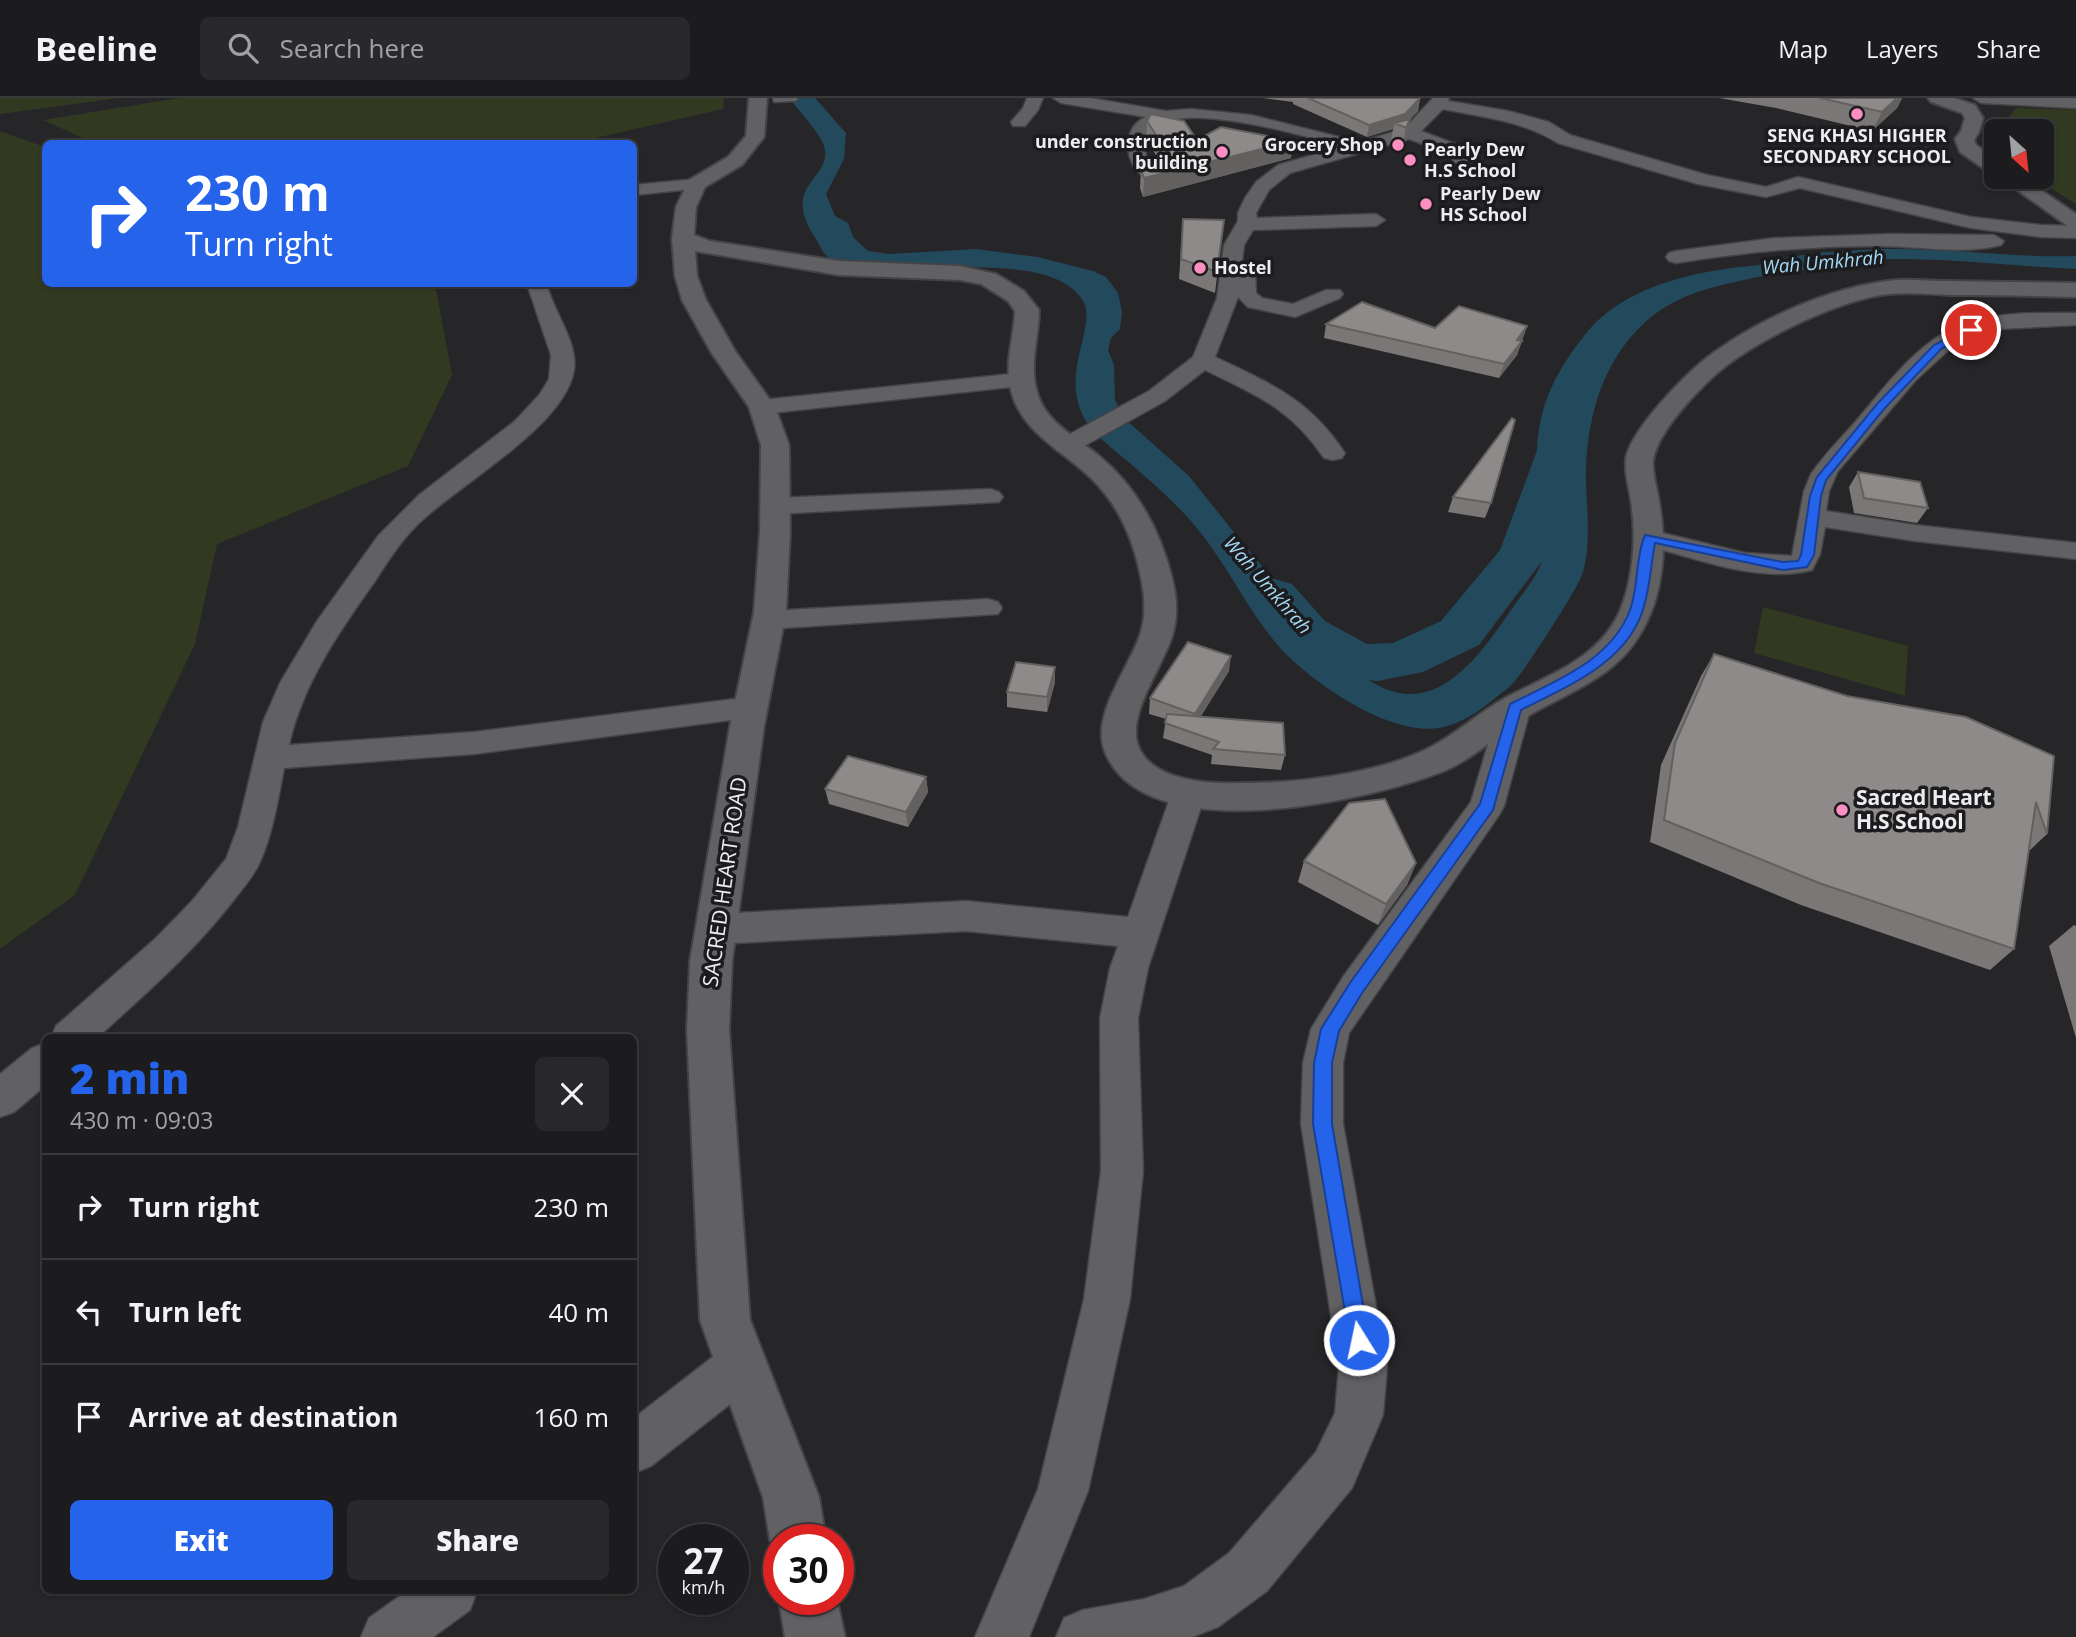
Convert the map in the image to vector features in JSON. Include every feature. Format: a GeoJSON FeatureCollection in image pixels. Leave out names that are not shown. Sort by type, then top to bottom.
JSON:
{"type":"FeatureCollection","features":[{"type":"Feature","properties":{"kind":"street"},"geometry":{"type":"LineString","coordinates":[[1019,122],[1030,110],[1035,98]]}},
{"type":"Feature","properties":{"kind":"street"},"geometry":{"type":"LineString","coordinates":[[1061,98],[1238,116],[1289,125],[1357,147]]}},
{"type":"Feature","properties":{"kind":"street"},"geometry":{"type":"LineString","coordinates":[[1937,98],[1969,109],[1974,118],[1970,132],[1964,139],[1967,148],[1984,160]]}},
{"type":"Feature","properties":{"kind":"street"},"geometry":{"type":"LineString","coordinates":[[1981,98],[2076,103]]}},
{"type":"Feature","properties":{"kind":"street"},"geometry":{"type":"LineString","coordinates":[[637,190],[696,184],[735,161],[751,143],[757,130],[758,101],[785,99]]}},
{"type":"Feature","properties":{"kind":"street"},"geometry":{"type":"LineString","coordinates":[[1078,440],[1157,396],[1203,360],[1227,298],[1234,246],[1246,224],[1247,213],[1262,186],[1284,169],[1410,133],[1440,101],[1543,126],[1564,139],[1704,180],[1766,192],[1787,188],[1798,182],[1963,221],[2042,232],[2076,232]]}},
{"type":"Feature","properties":{"kind":"street"},"geometry":{"type":"LineString","coordinates":[[1152,175],[1137,155],[1135,139],[1146,122],[1166,107]]}},
{"type":"Feature","properties":{"kind":"street"},"geometry":{"type":"LineString","coordinates":[[1410,133],[1457,151],[1464,165]]}},
{"type":"Feature","properties":{"kind":"street","name":"SACRED HEART ROAD"},"geometry":{"type":"LineString","coordinates":[[696,184],[687,207],[683,238],[686,276],[694,300],[723,352],[762,407],[775,445],[775,506],[768,620],[750,708],[711,961],[708,1030],[725,1320],[791,1497],[795,1524]]}},
{"type":"Feature","properties":{"kind":"street"},"geometry":{"type":"LineString","coordinates":[[2026,189],[2076,223]]}},
{"type":"Feature","properties":{"kind":"street"},"geometry":{"type":"LineString","coordinates":[[1246,224],[1376,220]]}},
{"type":"Feature","properties":{"kind":"street"},"geometry":{"type":"LineString","coordinates":[[1676,257],[1723,249],[1861,240],[1972,243],[2042,232]]}},
{"type":"Feature","properties":{"kind":"street"},"geometry":{"type":"LineString","coordinates":[[683,238],[705,247],[839,268],[950,272],[988,279],[1016,296],[1027,310],[1020,380],[1029,406],[1042,425],[1078,440],[1096,467],[1133,508],[1146,537],[1158,586],[1162,605],[1157,633],[1129,699],[1117,737],[1123,755],[1154,782],[1188,795],[1213,799],[1339,789],[1434,760],[1515,708],[1586,671],[1623,637],[1637,608],[1650,538],[1640,458],[1652,432],[1698,377],[1738,348],[1802,315],[1889,287],[2076,290]]}},
{"type":"Feature","properties":{"kind":"street"},"geometry":{"type":"LineString","coordinates":[[1232,264],[1245,272],[1246,295],[1255,303],[1295,311],[1333,294]]}},
{"type":"Feature","properties":{"kind":"street"},"geometry":{"type":"LineString","coordinates":[[75,1034],[164,956],[209,907],[243,862],[280,719],[308,659],[390,538],[440,490],[501,446],[556,388],[562,376],[563,361],[558,340],[544,312],[538,287]]}},
{"type":"Feature","properties":{"kind":"street"},"geometry":{"type":"LineString","coordinates":[[1650,538],[1753,561],[1783,566],[1802,565],[1808,555],[1821,480],[1881,407],[1937,347],[1956,335],[1986,325],[2076,319]]}},
{"type":"Feature","properties":{"kind":"street"},"geometry":{"type":"LineString","coordinates":[[1203,360],[1288,402],[1306,415],[1320,431],[1333,453]]}},
{"type":"Feature","properties":{"kind":"street"},"geometry":{"type":"LineString","coordinates":[[762,407],[1020,380]]}},
{"type":"Feature","properties":{"kind":"street"},"geometry":{"type":"LineString","coordinates":[[775,506],[990,497]]}},
{"type":"Feature","properties":{"kind":"street"},"geometry":{"type":"LineString","coordinates":[[1813,517],[1915,533],[2076,551]]}},
{"type":"Feature","properties":{"kind":"street"},"geometry":{"type":"LineString","coordinates":[[768,620],[988,608]]}},
{"type":"Feature","properties":{"kind":"street"},"geometry":{"type":"LineString","coordinates":[[269,758],[474,743],[750,708]]}},
{"type":"Feature","properties":{"kind":"street"},"geometry":{"type":"LineString","coordinates":[[1083,1637],[1144,1626],[1199,1608],[1248,1572],[1334,1470],[1359,1415],[1363,1367],[1322,1124],[1323,1063],[1330,1029],[1356,988],[1487,806],[1515,708]]}},
{"type":"Feature","properties":{"kind":"street"},"geometry":{"type":"LineString","coordinates":[[1002,1637],[1063,1491],[1107,1299],[1122,1171],[1119,1018],[1129,968],[1188,795]]}},
{"type":"Feature","properties":{"kind":"street"},"geometry":{"type":"LineString","coordinates":[[716,929],[966,916],[1140,933]]}},
{"type":"Feature","properties":{"kind":"street"},"geometry":{"type":"LineString","coordinates":[[0,1099],[42,1063]]}},
{"type":"Feature","properties":{"kind":"street"},"geometry":{"type":"LineString","coordinates":[[637,1447],[740,1366]]}},
{"type":"Feature","properties":{"kind":"street"},"geometry":{"type":"LineString","coordinates":[[388,1637],[447,1594]]}},
{"type":"Feature","properties":{"kind":"street"},"geometry":{"type":"LineString","coordinates":[[811,1615],[815,1637]]}},
{"type":"Feature","properties":{"kind":"green space"},"geometry":{"type":"Polygon","coordinates":[[[0,98],[119,98],[0,114],[0,98]]]}},
{"type":"Feature","properties":{"kind":"green space"},"geometry":{"type":"Polygon","coordinates":[[[179,98],[724,98],[723,109],[587,140],[87,140],[43,120],[179,98]]]}},
{"type":"Feature","properties":{"kind":"green space"},"geometry":{"type":"Polygon","coordinates":[[[2016,108],[2076,110],[2076,204],[2052,189],[2054,119],[2007,119],[2016,108]]]}},
{"type":"Feature","properties":{"kind":"green space"},"geometry":{"type":"Polygon","coordinates":[[[0,131],[42,146],[42,287],[436,287],[452,375],[408,466],[217,544],[195,644],[75,895],[0,949],[0,131]]]}},
{"type":"Feature","properties":{"kind":"green space"},"geometry":{"type":"Polygon","coordinates":[[[1763,607],[1908,646],[1905,696],[1754,653],[1763,607]]]}},
{"type":"Feature","properties":{"kind":"water"},"geometry":{"type":"Polygon","coordinates":[[[789,98],[815,98],[846,133],[844,159],[826,194],[835,216],[848,223],[853,237],[868,251],[890,254],[976,249],[1038,257],[1106,277],[1118,293],[1122,312],[1120,329],[1111,338],[1108,350],[1114,365],[1115,400],[1125,419],[1189,476],[1253,556],[1357,671],[1382,687],[1405,694],[1426,692],[1446,683],[1464,669],[1481,651],[1531,583],[1542,556],[1542,501],[1537,443],[1548,394],[1563,365],[1584,336],[1601,318],[1620,304],[1641,292],[1688,276],[1838,251],[1914,249],[2076,256],[2076,269],[1934,260],[1877,260],[1769,275],[1732,283],[1691,294],[1666,306],[1637,330],[1622,348],[1601,389],[1589,435],[1587,458],[1587,550],[1583,572],[1572,594],[1530,661],[1509,687],[1463,720],[1439,728],[1419,728],[1398,724],[1354,705],[1313,678],[1296,663],[1270,636],[1208,542],[1189,519],[1092,430],[1079,406],[1076,388],[1076,370],[1086,323],[1086,310],[1082,299],[1060,281],[1029,271],[991,268],[873,268],[843,264],[824,253],[805,218],[803,204],[805,193],[822,167],[824,146],[814,128],[789,98]]]}},
{"type":"Feature","properties":{"kind":"building"},"geometry":{"type":"Polygon","coordinates":[[[1308,98],[1420,98],[1405,114],[1369,125],[1308,98]]]}},
{"type":"Feature","properties":{"kind":"building"},"geometry":{"type":"Polygon","coordinates":[[[1820,98],[1897,98],[1882,112],[1820,98]]]}},
{"type":"Feature","properties":{"kind":"building"},"geometry":{"type":"Polygon","coordinates":[[[1151,114],[1184,121],[1197,140],[1221,127],[1294,141],[1144,178],[1141,170],[1169,155],[1147,121],[1151,114]]]}},
{"type":"Feature","properties":{"kind":"building"},"geometry":{"type":"Polygon","coordinates":[[[1410,119],[1406,128],[1395,123],[1410,119]]]}},
{"type":"Feature","properties":{"kind":"building"},"geometry":{"type":"Polygon","coordinates":[[[1183,219],[1224,220],[1217,272],[1181,259],[1183,219]]]}},
{"type":"Feature","properties":{"kind":"building"},"geometry":{"type":"Polygon","coordinates":[[[1362,302],[1435,328],[1459,306],[1527,326],[1517,340],[1522,341],[1504,364],[1326,324],[1362,302]]]}},
{"type":"Feature","properties":{"kind":"building"},"geometry":{"type":"Polygon","coordinates":[[[1512,418],[1515,420],[1491,503],[1453,497],[1512,418]]]}},
{"type":"Feature","properties":{"kind":"building"},"geometry":{"type":"Polygon","coordinates":[[[1858,472],[1920,482],[1928,508],[1864,498],[1858,472]]]}},
{"type":"Feature","properties":{"kind":"building"},"geometry":{"type":"Polygon","coordinates":[[[1188,642],[1231,656],[1195,714],[1150,698],[1188,642]]]}},
{"type":"Feature","properties":{"kind":"building","name":"Sacred Heart H.S School"},"geometry":{"type":"Polygon","coordinates":[[[1714,654],[1847,696],[1966,717],[2054,756],[2047,834],[2036,802],[2014,949],[1819,883],[1664,820],[1675,743],[1714,654]]]}},
{"type":"Feature","properties":{"kind":"building"},"geometry":{"type":"Polygon","coordinates":[[[1016,662],[1055,667],[1047,697],[1007,692],[1016,662]]]}},
{"type":"Feature","properties":{"kind":"building"},"geometry":{"type":"Polygon","coordinates":[[[1167,714],[1283,723],[1285,755],[1213,749],[1219,742],[1165,723],[1167,714]]]}},
{"type":"Feature","properties":{"kind":"building"},"geometry":{"type":"Polygon","coordinates":[[[848,756],[926,777],[906,812],[825,789],[848,756]]]}},
{"type":"Feature","properties":{"kind":"building"},"geometry":{"type":"Polygon","coordinates":[[[1385,799],[1416,863],[1386,904],[1304,861],[1349,803],[1385,799]]]}},
{"type":"Feature","properties":{"kind":"waterway","name":"Wah Umkhrah"},"geometry":{"type":"LineString","coordinates":[[1274,595],[1306,633],[1356,661],[1378,663],[1404,659],[1460,633],[1523,553],[1570,421]]}},
{"type":"Feature","properties":{"kind":"place","name":"SENG KHASI HIGHER SECONDARY SCHOOL"},"geometry":{"type":"Point","coordinates":[1857,114]}},
{"type":"Feature","properties":{"kind":"place","name":"Grocery Shop"},"geometry":{"type":"Point","coordinates":[1398,145]}},
{"type":"Feature","properties":{"kind":"place","name":"under construction building"},"geometry":{"type":"Point","coordinates":[1222,152]}},
{"type":"Feature","properties":{"kind":"place","name":"Pearly Dew H.S School"},"geometry":{"type":"Point","coordinates":[1410,160]}},
{"type":"Feature","properties":{"kind":"place","name":"Pearly Dew HS School"},"geometry":{"type":"Point","coordinates":[1426,204]}},
{"type":"Feature","properties":{"kind":"place","name":"Hostel"},"geometry":{"type":"Point","coordinates":[1200,268]}},
{"type":"Feature","properties":{"kind":"place","name":"Sacred Heart H.S School"},"geometry":{"type":"Point","coordinates":[1842,810]}},
{"type":"Feature","properties":{"kind":"route"},"geometry":{"type":"LineString","coordinates":[[1359,1340],[1322,1124],[1323,1063],[1330,1029],[1356,988],[1487,806],[1515,708],[1586,671],[1623,637],[1643,588],[1650,538],[1753,561],[1783,566],[1802,565],[1808,555],[1816,496],[1821,480],[1881,407],[1937,347],[1956,335],[1971,330]]}}]}
